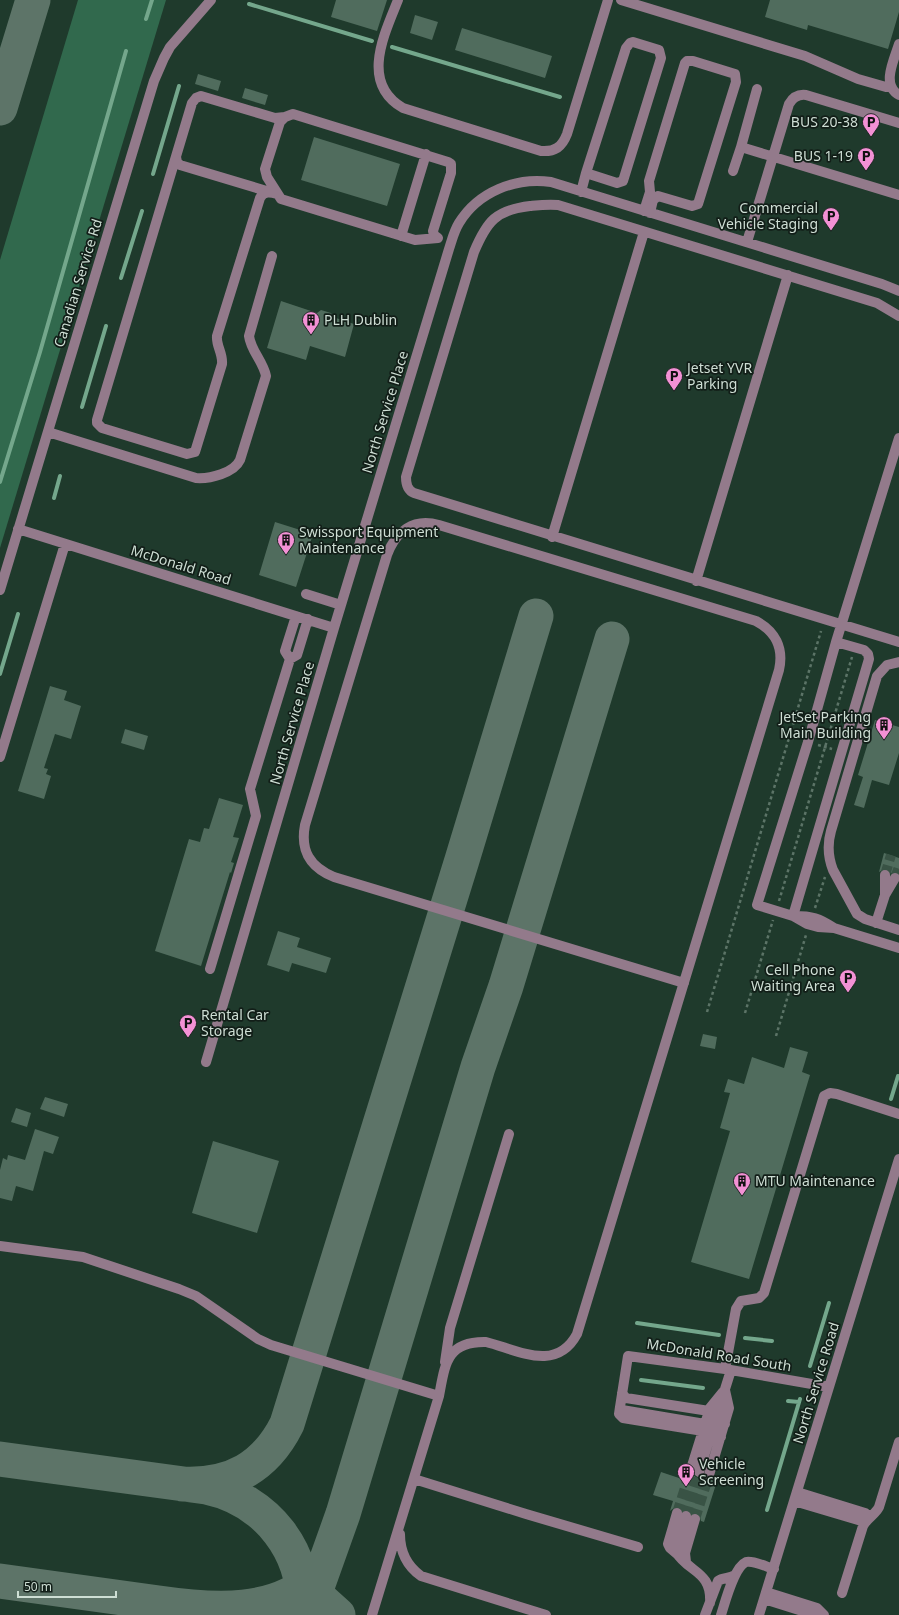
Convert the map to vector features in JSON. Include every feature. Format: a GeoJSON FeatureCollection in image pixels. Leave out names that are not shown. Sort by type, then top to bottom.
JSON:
{"type":"FeatureCollection","features":[{"type":"Feature","properties":{"kind":"street","name":"Canadian Service Rd"},"geometry":{"type":"LineString","coordinates":[[0,590],[159,68],[170,47],[211,0]]}},
{"type":"Feature","properties":{"kind":"street"},"geometry":{"type":"LineString","coordinates":[[398,0],[379,52],[378,61],[384,88],[394,103],[410,110],[541,152],[554,151],[560,147],[568,134],[608,0]]}},
{"type":"Feature","properties":{"kind":"street"},"geometry":{"type":"LineString","coordinates":[[621,0],[805,56],[858,80],[887,88],[890,87],[899,95]]}},
{"type":"Feature","properties":{"kind":"street"},"geometry":{"type":"LineString","coordinates":[[581,192],[586,173],[628,45],[636,42],[659,50],[661,58],[623,181],[617,183],[586,173]]}},
{"type":"Feature","properties":{"kind":"street"},"geometry":{"type":"LineString","coordinates":[[890,87],[890,75],[899,44]]}},
{"type":"Feature","properties":{"kind":"street"},"geometry":{"type":"LineString","coordinates":[[687,61],[693,61],[734,74],[736,82],[698,204],[692,206],[658,196],[653,200],[647,212],[650,192],[649,182],[685,63],[687,61]]}},
{"type":"Feature","properties":{"kind":"street"},"geometry":{"type":"LineString","coordinates":[[734,170],[757,89]]}},
{"type":"Feature","properties":{"kind":"street"},"geometry":{"type":"LineString","coordinates":[[747,242],[789,104],[798,95],[806,95],[899,123]]}},
{"type":"Feature","properties":{"kind":"street"},"geometry":{"type":"LineString","coordinates":[[274,193],[263,194],[260,198],[217,336],[218,346],[223,358],[222,364],[197,449],[192,453],[187,454],[102,428],[97,423],[97,420],[192,102],[198,97],[204,97],[279,119],[293,114],[297,115],[448,162],[452,168],[434,228],[434,233],[438,238]]}},
{"type":"Feature","properties":{"kind":"street"},"geometry":{"type":"LineString","coordinates":[[274,193],[265,169],[278,125],[285,117]]}},
{"type":"Feature","properties":{"kind":"street"},"geometry":{"type":"LineString","coordinates":[[741,147],[899,194]]}},
{"type":"Feature","properties":{"kind":"street"},"geometry":{"type":"LineString","coordinates":[[401,236],[426,154]]}},
{"type":"Feature","properties":{"kind":"street"},"geometry":{"type":"LineString","coordinates":[[176,157],[177,162],[180,165],[274,193],[285,201],[415,240],[438,238],[451,242]]}},
{"type":"Feature","properties":{"kind":"street","name":"North Service Place"},"geometry":{"type":"LineString","coordinates":[[206,1062],[334,628],[451,242],[460,222],[475,204],[496,190],[508,185],[518,182],[540,181],[747,242],[882,284],[899,291]]}},
{"type":"Feature","properties":{"kind":"street"},"geometry":{"type":"LineString","coordinates":[[899,316],[877,303],[550,204],[515,208],[502,212],[488,225],[474,252],[406,477],[408,489],[414,493],[552,537],[899,642]]}},
{"type":"Feature","properties":{"kind":"street"},"geometry":{"type":"LineString","coordinates":[[552,537],[644,232]]}},
{"type":"Feature","properties":{"kind":"street"},"geometry":{"type":"LineString","coordinates":[[48,432],[196,478],[209,477],[235,467],[240,460],[266,376],[263,367],[252,348],[249,336],[272,256]]}},
{"type":"Feature","properties":{"kind":"street"},"geometry":{"type":"LineString","coordinates":[[696,581],[788,275]]}},
{"type":"Feature","properties":{"kind":"street"},"geometry":{"type":"LineString","coordinates":[[899,438],[836,642],[808,742],[757,905],[793,916],[810,916],[821,919],[834,928],[899,948]]}},
{"type":"Feature","properties":{"kind":"street"},"geometry":{"type":"LineString","coordinates":[[444,1366],[458,1348],[473,1343],[486,1342],[544,1357],[564,1350],[573,1341],[580,1326],[779,670],[781,654],[773,633],[756,621],[439,525],[425,522],[405,529],[394,540],[387,555],[305,825],[303,839],[309,859],[322,871],[334,877],[684,983]]}},
{"type":"Feature","properties":{"kind":"street","name":"McDonald Road"},"geometry":{"type":"LineString","coordinates":[[18,529],[334,628]]}},
{"type":"Feature","properties":{"kind":"street"},"geometry":{"type":"LineString","coordinates":[[0,757],[65,544]]}},
{"type":"Feature","properties":{"kind":"street"},"geometry":{"type":"LineString","coordinates":[[306,594],[341,605]]}},
{"type":"Feature","properties":{"kind":"street"},"geometry":{"type":"LineString","coordinates":[[290,659],[285,651],[296,616]]}},
{"type":"Feature","properties":{"kind":"street"},"geometry":{"type":"LineString","coordinates":[[210,969],[256,816],[250,789],[290,659],[297,655],[308,620]]}},
{"type":"Feature","properties":{"kind":"street"},"geometry":{"type":"LineString","coordinates":[[793,916],[869,659],[868,654],[864,650],[836,642]]}},
{"type":"Feature","properties":{"kind":"street"},"geometry":{"type":"LineString","coordinates":[[899,662],[886,665],[878,676],[828,841],[830,863],[855,911],[861,918],[899,930]]}},
{"type":"Feature","properties":{"kind":"street"},"geometry":{"type":"LineString","coordinates":[[885,875],[885,895]]}},
{"type":"Feature","properties":{"kind":"street"},"geometry":{"type":"LineString","coordinates":[[876,923],[885,895],[896,878]]}},
{"type":"Feature","properties":{"kind":"street"},"geometry":{"type":"LineString","coordinates":[[700,1472],[725,1388],[736,1309],[741,1301],[759,1298],[764,1293],[824,1096],[830,1093],[837,1094],[899,1114]]}},
{"type":"Feature","properties":{"kind":"street"},"geometry":{"type":"LineString","coordinates":[[372,1615],[439,1396],[450,1328],[508,1138]]}},
{"type":"Feature","properties":{"kind":"street","name":"North Service Road"},"geometry":{"type":"LineString","coordinates":[[759,1615],[899,1159]]}},
{"type":"Feature","properties":{"kind":"street"},"geometry":{"type":"LineString","coordinates":[[0,1246],[83,1257],[179,1289],[196,1296],[258,1339],[271,1345],[439,1396]]}},
{"type":"Feature","properties":{"kind":"street","name":"McDonald Road South"},"geometry":{"type":"LineString","coordinates":[[621,1400],[628,1356],[728,1369],[829,1388]]}},
{"type":"Feature","properties":{"kind":"street"},"geometry":{"type":"LineString","coordinates":[[626,1398],[714,1426],[624,1411],[621,1400],[626,1398]]}},
{"type":"Feature","properties":{"kind":"street"},"geometry":{"type":"LineString","coordinates":[[842,1593],[868,1520],[877,1512],[879,1508],[899,1442]]}},
{"type":"Feature","properties":{"kind":"street"},"geometry":{"type":"LineString","coordinates":[[414,1479],[638,1547]]}},
{"type":"Feature","properties":{"kind":"street"},"geometry":{"type":"LineString","coordinates":[[795,1497],[865,1513],[868,1520]]}},
{"type":"Feature","properties":{"kind":"street"},"geometry":{"type":"LineString","coordinates":[[686,1562],[686,1516],[676,1548],[678,1554],[686,1562],[699,1574],[708,1584],[710,1589],[710,1603]]}},
{"type":"Feature","properties":{"kind":"street"},"geometry":{"type":"LineString","coordinates":[[401,1522],[400,1540],[404,1555],[410,1566],[421,1576],[546,1615]]}},
{"type":"Feature","properties":{"kind":"street"},"geometry":{"type":"LineString","coordinates":[[720,1615],[735,1575],[744,1564],[748,1562],[774,1569]]}},
{"type":"Feature","properties":{"kind":"street"},"geometry":{"type":"LineString","coordinates":[[705,1615],[718,1581],[720,1579],[735,1575]]}},
{"type":"Feature","properties":{"kind":"street"},"geometry":{"type":"LineString","coordinates":[[765,1596],[815,1615]]}},
{"type":"Feature","properties":{"kind":"street"},"geometry":{"type":"LineString","coordinates":[[765,1596],[817,1608],[824,1615]]}},
{"type":"Feature","properties":{"kind":"path"},"geometry":{"type":"LineString","coordinates":[[707,1012],[821,631]]}},
{"type":"Feature","properties":{"kind":"path"},"geometry":{"type":"LineString","coordinates":[[778,903],[853,652]]}},
{"type":"Feature","properties":{"kind":"path"},"geometry":{"type":"LineString","coordinates":[[782,734],[801,740]]}},
{"type":"Feature","properties":{"kind":"path"},"geometry":{"type":"LineString","coordinates":[[811,743],[836,750]]}},
{"type":"Feature","properties":{"kind":"path"},"geometry":{"type":"LineString","coordinates":[[814,912],[826,873]]}},
{"type":"Feature","properties":{"kind":"path"},"geometry":{"type":"LineString","coordinates":[[745,1013],[774,917]]}},
{"type":"Feature","properties":{"kind":"path"},"geometry":{"type":"LineString","coordinates":[[776,1036],[808,928]]}},
{"type":"Feature","properties":{"kind":"green space"},"geometry":{"type":"Polygon","coordinates":[[[78,0],[166,0],[0,548],[0,260],[78,0]]]}},
{"type":"Feature","properties":{"kind":"building"},"geometry":{"type":"Polygon","coordinates":[[[336,0],[387,0],[377,31],[331,17],[336,0]]]}},
{"type":"Feature","properties":{"kind":"building"},"geometry":{"type":"Polygon","coordinates":[[[770,0],[899,0],[899,12],[888,49],[808,25],[807,30],[765,17],[770,0]]]}},
{"type":"Feature","properties":{"kind":"building"},"geometry":{"type":"Polygon","coordinates":[[[415,15],[438,22],[432,40],[410,33],[415,15]]]}},
{"type":"Feature","properties":{"kind":"building"},"geometry":{"type":"Polygon","coordinates":[[[462,28],[552,56],[545,78],[455,50],[462,28]]]}},
{"type":"Feature","properties":{"kind":"building"},"geometry":{"type":"Polygon","coordinates":[[[198,74],[221,81],[218,91],[195,84],[198,74]]]}},
{"type":"Feature","properties":{"kind":"building"},"geometry":{"type":"Polygon","coordinates":[[[245,88],[268,95],[265,105],[242,98],[245,88]]]}},
{"type":"Feature","properties":{"kind":"building"},"geometry":{"type":"Polygon","coordinates":[[[314,137],[400,164],[387,206],[301,180],[314,137]]]}},
{"type":"Feature","properties":{"kind":"building","name":"PLH Dublin"},"geometry":{"type":"Polygon","coordinates":[[[281,301],[317,313],[321,310],[331,313],[333,317],[354,324],[345,357],[310,346],[306,360],[267,348],[281,301]]]}},
{"type":"Feature","properties":{"kind":"building","name":"Swissport Equipment Maintenance"},"geometry":{"type":"Polygon","coordinates":[[[275,522],[313,534],[296,587],[259,575],[275,522]]]}},
{"type":"Feature","properties":{"kind":"building"},"geometry":{"type":"Polygon","coordinates":[[[50,686],[67,691],[64,700],[81,706],[71,739],[55,734],[44,768],[48,769],[46,774],[51,776],[44,799],[18,791],[50,686]]]}},
{"type":"Feature","properties":{"kind":"building","name":"JetSet Parking Main Building"},"geometry":{"type":"Polygon","coordinates":[[[875,720],[899,727],[899,753],[889,785],[872,780],[864,808],[854,805],[863,777],[858,775],[875,720]]]}},
{"type":"Feature","properties":{"kind":"building"},"geometry":{"type":"Polygon","coordinates":[[[125,729],[148,736],[144,750],[121,743],[125,729]]]}},
{"type":"Feature","properties":{"kind":"building"},"geometry":{"type":"Polygon","coordinates":[[[219,798],[243,805],[233,837],[239,838],[231,862],[234,863],[201,966],[155,951],[189,839],[200,842],[204,828],[209,829],[219,798]]]}},
{"type":"Feature","properties":{"kind":"building"},"geometry":{"type":"Polygon","coordinates":[[[884,853],[899,858],[899,873],[891,873],[889,870],[885,869],[879,872],[884,853]]]}},
{"type":"Feature","properties":{"kind":"building"},"geometry":{"type":"Polygon","coordinates":[[[278,931],[300,938],[297,947],[331,958],[326,973],[292,963],[289,972],[267,965],[278,931]]]}},
{"type":"Feature","properties":{"kind":"building"},"geometry":{"type":"Polygon","coordinates":[[[703,1034],[717,1037],[715,1049],[700,1046],[703,1034]]]}},
{"type":"Feature","properties":{"kind":"building","name":"MTU Maintenance"},"geometry":{"type":"Polygon","coordinates":[[[790,1047],[808,1052],[802,1072],[810,1075],[749,1279],[691,1262],[730,1131],[720,1128],[730,1093],[724,1092],[728,1079],[744,1084],[752,1057],[784,1068],[790,1047]]]}},
{"type":"Feature","properties":{"kind":"building"},"geometry":{"type":"Polygon","coordinates":[[[45,1097],[68,1104],[64,1117],[40,1109],[45,1097]]]}},
{"type":"Feature","properties":{"kind":"building"},"geometry":{"type":"Polygon","coordinates":[[[16,1108],[31,1113],[27,1127],[11,1122],[16,1108]]]}},
{"type":"Feature","properties":{"kind":"building"},"geometry":{"type":"Polygon","coordinates":[[[35,1129],[59,1137],[53,1154],[44,1151],[33,1191],[16,1186],[12,1201],[0,1198],[0,1170],[3,1158],[7,1160],[8,1155],[25,1160],[35,1129]]]}},
{"type":"Feature","properties":{"kind":"building"},"geometry":{"type":"Polygon","coordinates":[[[213,1141],[279,1161],[257,1233],[192,1213],[213,1141]]]}},
{"type":"Feature","properties":{"kind":"building","name":"Vehicle Screening"},"geometry":{"type":"Polygon","coordinates":[[[683,1467],[685,1468],[687,1474],[693,1475],[697,1478],[703,1477],[707,1481],[710,1481],[715,1477],[718,1478],[704,1522],[701,1521],[699,1514],[692,1514],[688,1510],[683,1510],[679,1507],[675,1507],[670,1511],[673,1501],[653,1495],[661,1472],[679,1478],[683,1467]]]}},
{"type":"Feature","properties":{"kind":"waterway"},"geometry":{"type":"LineString","coordinates":[[146,19],[152,0]]}},
{"type":"Feature","properties":{"kind":"waterway"},"geometry":{"type":"LineString","coordinates":[[249,4],[372,41]]}},
{"type":"Feature","properties":{"kind":"waterway"},"geometry":{"type":"LineString","coordinates":[[392,47],[560,97]]}},
{"type":"Feature","properties":{"kind":"waterway"},"geometry":{"type":"LineString","coordinates":[[0,482],[40,352],[126,51]]}},
{"type":"Feature","properties":{"kind":"waterway"},"geometry":{"type":"LineString","coordinates":[[153,174],[179,86]]}},
{"type":"Feature","properties":{"kind":"waterway"},"geometry":{"type":"LineString","coordinates":[[121,278],[142,211]]}},
{"type":"Feature","properties":{"kind":"waterway"},"geometry":{"type":"LineString","coordinates":[[82,407],[106,326]]}},
{"type":"Feature","properties":{"kind":"waterway"},"geometry":{"type":"LineString","coordinates":[[54,498],[60,476]]}},
{"type":"Feature","properties":{"kind":"waterway"},"geometry":{"type":"LineString","coordinates":[[0,674],[18,614]]}},
{"type":"Feature","properties":{"kind":"waterway"},"geometry":{"type":"LineString","coordinates":[[891,1099],[898,1076]]}},
{"type":"Feature","properties":{"kind":"waterway"},"geometry":{"type":"LineString","coordinates":[[810,1366],[829,1303]]}},
{"type":"Feature","properties":{"kind":"waterway"},"geometry":{"type":"LineString","coordinates":[[637,1323],[719,1335]]}},
{"type":"Feature","properties":{"kind":"waterway"},"geometry":{"type":"LineString","coordinates":[[745,1338],[772,1341]]}},
{"type":"Feature","properties":{"kind":"waterway"},"geometry":{"type":"LineString","coordinates":[[641,1380],[703,1388]]}},
{"type":"Feature","properties":{"kind":"waterway"},"geometry":{"type":"LineString","coordinates":[[767,1510],[800,1399]]}},
{"type":"Feature","properties":{"kind":"waterway"},"geometry":{"type":"LineString","coordinates":[[788,1401],[799,1402]]}},
{"type":"Feature","properties":{"kind":"taxiway"},"geometry":{"type":"LineString","coordinates":[[0,108],[33,0]]}},
{"type":"Feature","properties":{"kind":"taxiway"},"geometry":{"type":"LineString","coordinates":[[183,1484],[216,1482],[245,1471],[257,1463],[268,1452],[287,1424],[536,616]]}},
{"type":"Feature","properties":{"kind":"taxiway"},"geometry":{"type":"LineString","coordinates":[[307,1615],[343,1514],[478,1067],[506,986],[612,639]]}},
{"type":"Feature","properties":{"kind":"taxiway"},"geometry":{"type":"LineString","coordinates":[[0,1459],[206,1487],[228,1494],[248,1504],[265,1517],[279,1532],[291,1550],[299,1570],[303,1592],[303,1615]]}},
{"type":"Feature","properties":{"kind":"taxiway"},"geometry":{"type":"LineString","coordinates":[[302,1575],[318,1597],[338,1615]]}},
{"type":"Feature","properties":{"kind":"taxiway"},"geometry":{"type":"LineString","coordinates":[[159,1603],[201,1608],[243,1607],[263,1604],[282,1598],[300,1589],[316,1576]]}},
{"type":"Feature","properties":{"kind":"taxiway"},"geometry":{"type":"LineString","coordinates":[[0,1581],[159,1603],[181,1608]]}},
{"type":"Feature","properties":{"kind":"tunnel"},"geometry":{"type":"LineString","coordinates":[[885,875],[891,855]]}},
{"type":"Feature","properties":{"kind":"tunnel"},"geometry":{"type":"LineString","coordinates":[[895,878],[899,867]]}},
{"type":"Feature","properties":{"kind":"tunnel"},"geometry":{"type":"LineString","coordinates":[[677,1513],[691,1469]]}},
{"type":"Feature","properties":{"kind":"tunnel"},"geometry":{"type":"LineString","coordinates":[[686,1516],[699,1472]]}},
{"type":"Feature","properties":{"kind":"tunnel"},"geometry":{"type":"LineString","coordinates":[[695,1519],[709,1475]]}},
{"type":"Feature","properties":{"kind":"place","name":"BUS 20-38"},"geometry":{"type":"Point","coordinates":[871,137]}},
{"type":"Feature","properties":{"kind":"place","name":"BUS 1-19"},"geometry":{"type":"Point","coordinates":[866,171]}},
{"type":"Feature","properties":{"kind":"place","name":"Commercial Vehicle Staging"},"geometry":{"type":"Point","coordinates":[831,231]}},
{"type":"Feature","properties":{"kind":"place","name":"PLH Dublin"},"geometry":{"type":"Point","coordinates":[311,335]}},
{"type":"Feature","properties":{"kind":"place","name":"Jetset YVR Parking"},"geometry":{"type":"Point","coordinates":[674,391]}},
{"type":"Feature","properties":{"kind":"place","name":"Swissport Equipment Maintenance"},"geometry":{"type":"Point","coordinates":[286,555]}},
{"type":"Feature","properties":{"kind":"place","name":"JetSet Parking Main Building"},"geometry":{"type":"Point","coordinates":[884,740]}},
{"type":"Feature","properties":{"kind":"place","name":"Cell Phone Waiting Area"},"geometry":{"type":"Point","coordinates":[848,993]}},
{"type":"Feature","properties":{"kind":"place","name":"Rental Car Storage"},"geometry":{"type":"Point","coordinates":[188,1038]}},
{"type":"Feature","properties":{"kind":"place","name":"MTU Maintenance"},"geometry":{"type":"Point","coordinates":[742,1196]}},
{"type":"Feature","properties":{"kind":"place","name":"Vehicle Screening"},"geometry":{"type":"Point","coordinates":[686,1487]}}]}
